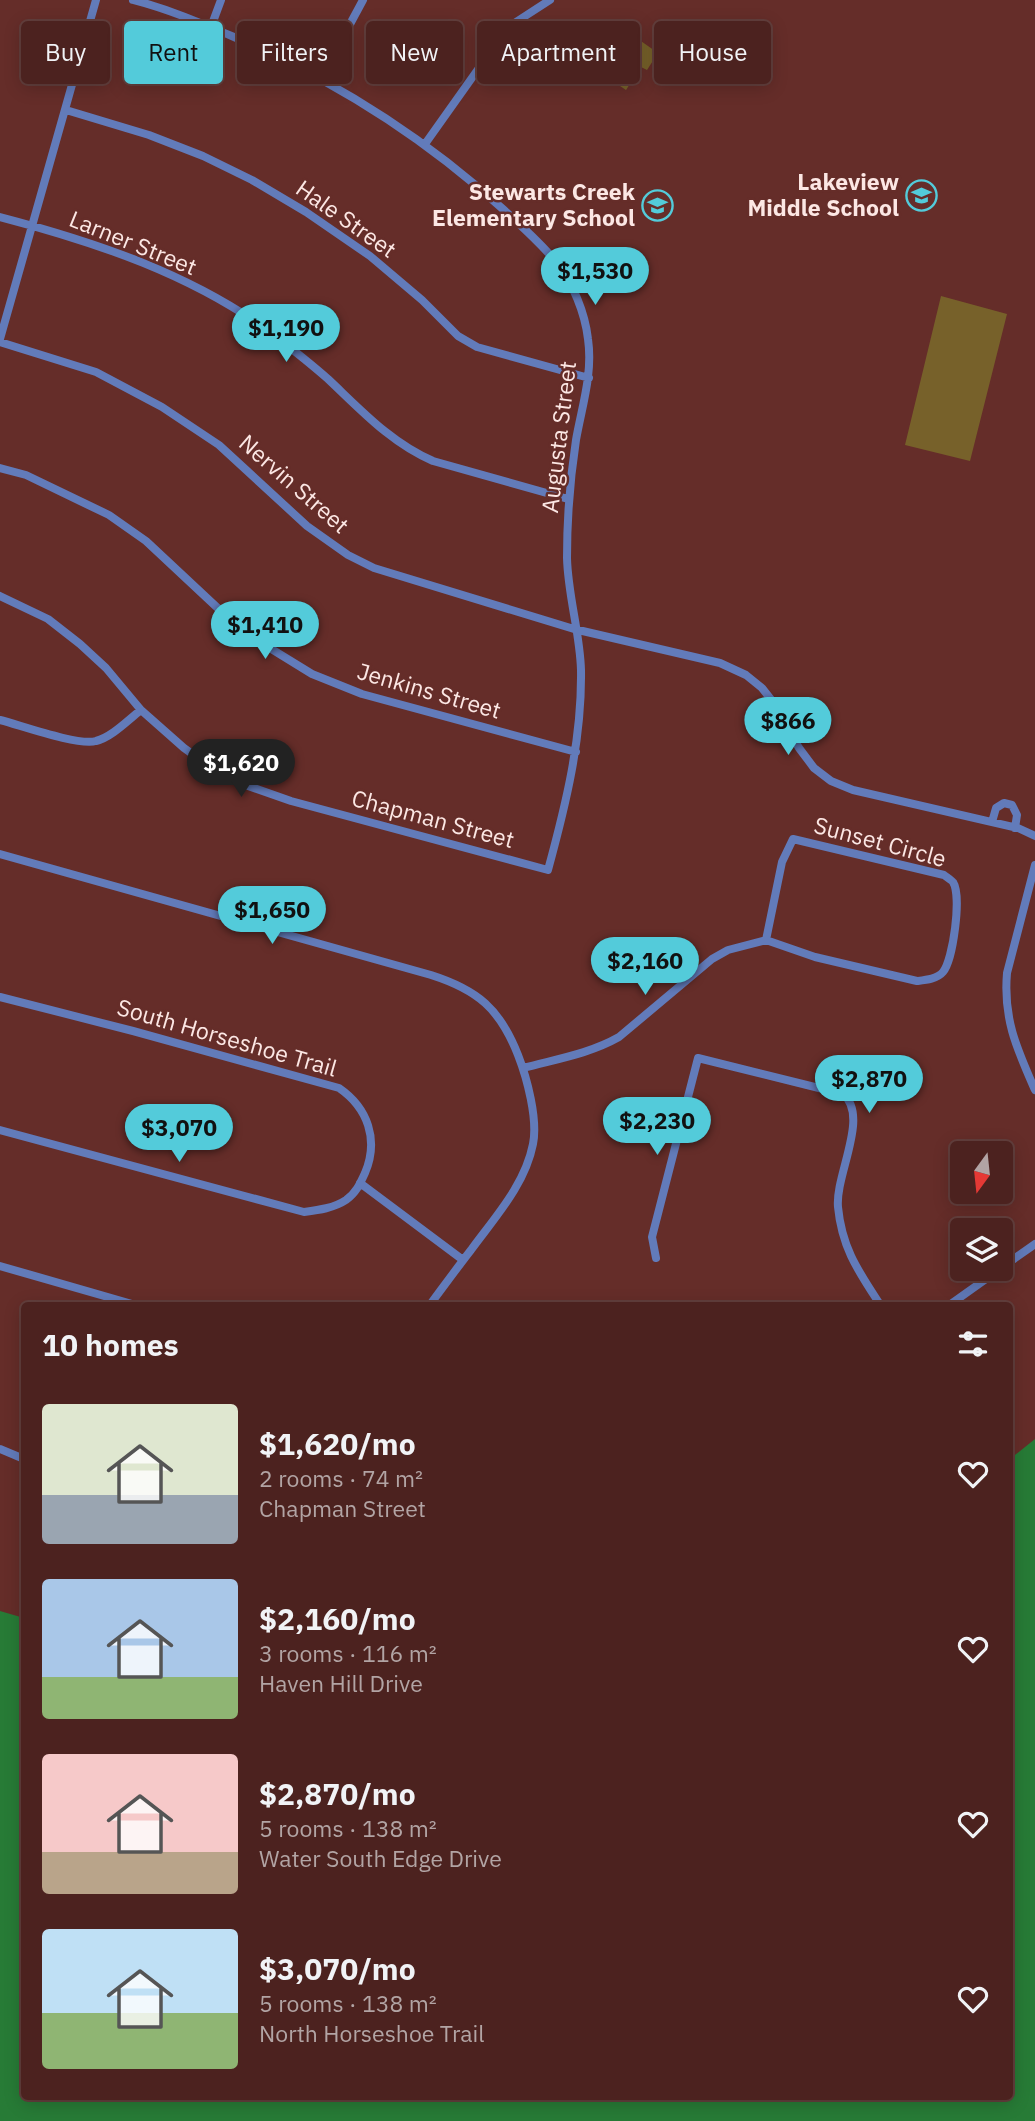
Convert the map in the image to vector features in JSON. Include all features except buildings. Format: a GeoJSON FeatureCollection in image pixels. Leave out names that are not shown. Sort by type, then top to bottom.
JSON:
{"type":"FeatureCollection","features":[{"type":"Feature","properties":{"kind":"street"},"geometry":{"type":"LineString","coordinates":[[0,340],[96,0]]}},
{"type":"Feature","properties":{"kind":"street","name":"Augusta Street"},"geometry":{"type":"LineString","coordinates":[[133,0],[194,21]]}},
{"type":"Feature","properties":{"kind":"street"},"geometry":{"type":"LineString","coordinates":[[213,21],[221,0]]}},
{"type":"Feature","properties":{"kind":"street"},"geometry":{"type":"LineString","coordinates":[[352,21],[363,0]]}},
{"type":"Feature","properties":{"kind":"street"},"geometry":{"type":"LineString","coordinates":[[425,144],[496,44],[516,22],[550,0]]}},
{"type":"Feature","properties":{"kind":"street","name":"Augusta Street"},"geometry":{"type":"LineString","coordinates":[[330,84],[425,144],[492,199],[556,262],[574,292],[583,317],[588,339],[589,378],[568,499],[567,561],[581,678],[580,716],[576,752],[563,815],[548,870]]}},
{"type":"Feature","properties":{"kind":"street","name":"Hale Street"},"geometry":{"type":"LineString","coordinates":[[66,110],[149,135],[203,156],[252,180],[306,212],[370,256],[422,300],[458,336],[477,347],[589,378]]}},
{"type":"Feature","properties":{"kind":"street","name":"Larner Street"},"geometry":{"type":"LineString","coordinates":[[0,217],[148,264],[230,306],[272,334],[327,378],[383,431],[413,452],[433,461],[568,499]]}},
{"type":"Feature","properties":{"kind":"street","name":"Nervin Street"},"geometry":{"type":"LineString","coordinates":[[0,340],[96,372],[162,407],[219,445],[307,526],[348,555],[374,568],[574,629],[720,663],[746,675],[762,688],[799,748],[814,768],[831,781],[853,790],[992,822],[1035,836]]}},
{"type":"Feature","properties":{"kind":"street","name":"Jenkins Street"},"geometry":{"type":"LineString","coordinates":[[0,468],[26,475],[109,515],[146,541],[255,639],[312,674],[362,694],[576,752]]}},
{"type":"Feature","properties":{"kind":"street","name":"Chapman Street"},"geometry":{"type":"LineString","coordinates":[[0,596],[48,619],[80,644],[106,668],[141,709],[184,748],[212,768],[248,786],[291,801],[548,870]]}},
{"type":"Feature","properties":{"kind":"street"},"geometry":{"type":"LineString","coordinates":[[0,720],[81,741],[96,741],[110,734],[141,709]]}},
{"type":"Feature","properties":{"kind":"street"},"geometry":{"type":"LineString","coordinates":[[992,822],[996,808],[1004,803],[1012,805],[1017,815],[1015,828]]}},
{"type":"Feature","properties":{"kind":"street","name":"Sunset Circle"},"geometry":{"type":"LineString","coordinates":[[793,839],[944,875],[953,882],[958,913],[947,961],[942,972],[932,979],[918,981],[815,957],[766,940],[782,862],[793,839]]}},
{"type":"Feature","properties":{"kind":"street"},"geometry":{"type":"LineString","coordinates":[[0,855],[457,983],[489,1006],[501,1019],[523,1068],[534,1135],[531,1153],[508,1201],[432,1302]]}},
{"type":"Feature","properties":{"kind":"street"},"geometry":{"type":"LineString","coordinates":[[1035,865],[1007,973],[1006,989],[1007,1019],[1035,1090]]}},
{"type":"Feature","properties":{"kind":"street"},"geometry":{"type":"LineString","coordinates":[[523,1068],[583,1054],[604,1045],[619,1037],[712,959],[728,950],[766,940]]}},
{"type":"Feature","properties":{"kind":"street","name":"South Horseshoe Trail"},"geometry":{"type":"LineString","coordinates":[[0,998],[133,1031],[339,1088],[359,1105],[371,1135],[368,1166],[360,1183]]}},
{"type":"Feature","properties":{"kind":"street"},"geometry":{"type":"LineString","coordinates":[[656,1258],[652,1237],[698,1058],[843,1094],[849,1099],[855,1120],[841,1175],[838,1205],[843,1239],[853,1263],[878,1302]]}},
{"type":"Feature","properties":{"kind":"street"},"geometry":{"type":"LineString","coordinates":[[0,1130],[304,1212],[324,1209],[345,1200],[360,1183],[463,1261]]}},
{"type":"Feature","properties":{"kind":"street"},"geometry":{"type":"LineString","coordinates":[[1013,1259],[1035,1244]]}},
{"type":"Feature","properties":{"kind":"street"},"geometry":{"type":"LineString","coordinates":[[0,1266],[125,1302]]}},
{"type":"Feature","properties":{"kind":"street"},"geometry":{"type":"LineString","coordinates":[[953,1302],[982,1281]]}},
{"type":"Feature","properties":{"kind":"street"},"geometry":{"type":"LineString","coordinates":[[0,1449],[21,1458]]}},
{"type":"Feature","properties":{"kind":"shaded area"},"geometry":{"type":"Polygon","coordinates":[[[640,40],[654,50],[654,59],[647,70],[641,67],[640,40]]]}},
{"type":"Feature","properties":{"kind":"shaded area"},"geometry":{"type":"Polygon","coordinates":[[[617,84],[630,84],[626,90],[617,84]]]}},
{"type":"Feature","properties":{"kind":"shaded area"},"geometry":{"type":"Polygon","coordinates":[[[941,296],[1007,314],[970,461],[905,445],[941,296]]]}},
{"type":"Feature","properties":{"kind":"shaded area"},"geometry":{"type":"Polygon","coordinates":[[[1035,1439],[1035,2121],[0,2121],[0,1611],[21,1617],[21,2100],[1013,2100],[1013,1457],[1035,1439]]]}},
{"type":"Feature","properties":{"kind":"place","name":"Lakeview Middle School"},"geometry":{"type":"Point","coordinates":[922,195]}},
{"type":"Feature","properties":{"kind":"place","name":"Stewarts Creek Elementary School"},"geometry":{"type":"Point","coordinates":[658,205]}}]}
